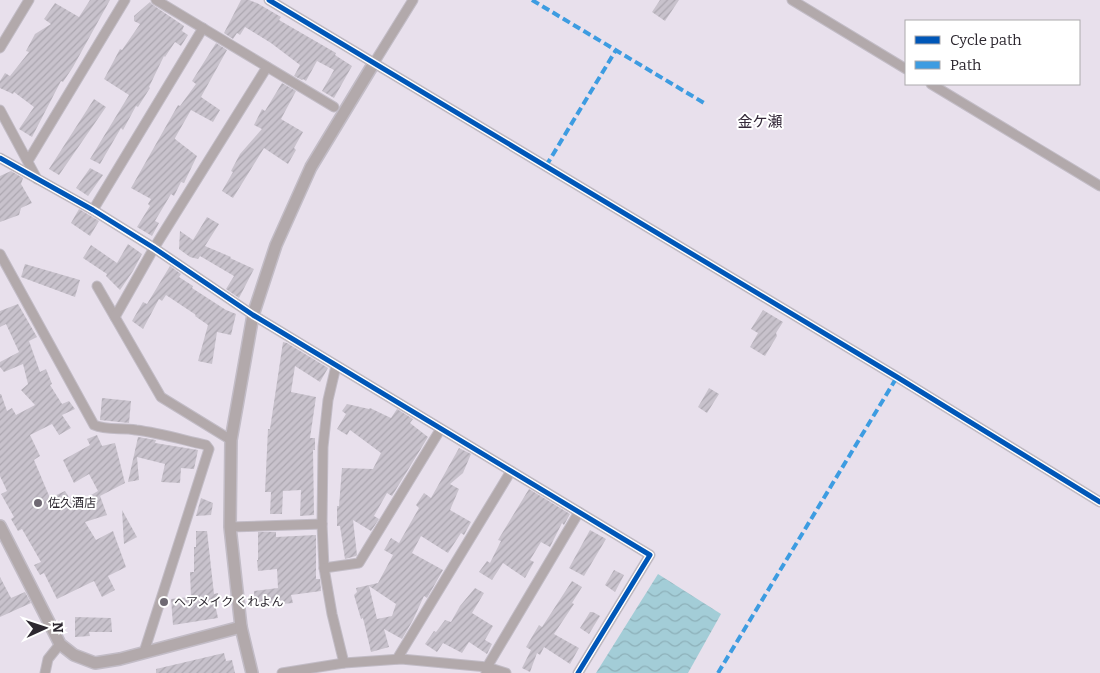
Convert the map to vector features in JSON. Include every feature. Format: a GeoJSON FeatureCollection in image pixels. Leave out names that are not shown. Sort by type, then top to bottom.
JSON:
{"type":"FeatureCollection","features":[{"type":"Feature","properties":{"kind":"street"},"geometry":{"type":"LineString","coordinates":[[0,48],[29,0]]}},
{"type":"Feature","properties":{"kind":"street"},"geometry":{"type":"LineString","coordinates":[[28,161],[126,0]]}},
{"type":"Feature","properties":{"kind":"street"},"geometry":{"type":"LineString","coordinates":[[156,0],[334,107]]}},
{"type":"Feature","properties":{"kind":"street"},"geometry":{"type":"LineString","coordinates":[[268,0],[897,377],[1100,502]]}},
{"type":"Feature","properties":{"kind":"street"},"geometry":{"type":"LineString","coordinates":[[252,673],[241,627],[230,527],[231,440],[252,315],[276,245],[310,167],[413,0]]}},
{"type":"Feature","properties":{"kind":"street"},"geometry":{"type":"LineString","coordinates":[[792,0],[905,68]]}},
{"type":"Feature","properties":{"kind":"street"},"geometry":{"type":"LineString","coordinates":[[93,210],[203,28]]}},
{"type":"Feature","properties":{"kind":"street"},"geometry":{"type":"LineString","coordinates":[[115,317],[154,248],[267,67]]}},
{"type":"Feature","properties":{"kind":"street"},"geometry":{"type":"LineString","coordinates":[[933,85],[1100,186]]}},
{"type":"Feature","properties":{"kind":"street"},"geometry":{"type":"LineString","coordinates":[[0,110],[38,179]]}},
{"type":"Feature","properties":{"kind":"street"},"geometry":{"type":"LineString","coordinates":[[0,158],[93,210],[154,248],[252,315],[650,555],[578,673]]}},
{"type":"Feature","properties":{"kind":"street"},"geometry":{"type":"LineString","coordinates":[[0,254],[94,425],[101,428],[134,429],[206,445],[209,449],[144,652]]}},
{"type":"Feature","properties":{"kind":"street"},"geometry":{"type":"LineString","coordinates":[[97,286],[161,397],[231,440]]}},
{"type":"Feature","properties":{"kind":"street"},"geometry":{"type":"LineString","coordinates":[[336,366],[328,400],[323,447],[322,524],[324,568],[332,614],[344,663]]}},
{"type":"Feature","properties":{"kind":"street"},"geometry":{"type":"LineString","coordinates":[[206,445],[215,430]]}},
{"type":"Feature","properties":{"kind":"street"},"geometry":{"type":"LineString","coordinates":[[324,568],[359,563],[440,430]]}},
{"type":"Feature","properties":{"kind":"street"},"geometry":{"type":"LineString","coordinates":[[397,659],[511,471]]}},
{"type":"Feature","properties":{"kind":"street"},"geometry":{"type":"LineString","coordinates":[[486,670],[579,512]]}},
{"type":"Feature","properties":{"kind":"street"},"geometry":{"type":"LineString","coordinates":[[230,527],[322,524]]}},
{"type":"Feature","properties":{"kind":"street"},"geometry":{"type":"LineString","coordinates":[[0,526],[60,644],[74,655],[95,663],[120,659],[241,627]]}},
{"type":"Feature","properties":{"kind":"street"},"geometry":{"type":"LineString","coordinates":[[45,673],[48,659],[60,644]]}},
{"type":"Feature","properties":{"kind":"street"},"geometry":{"type":"LineString","coordinates":[[282,673],[344,663],[397,659],[506,673]]}},
{"type":"Feature","properties":{"kind":"water"},"geometry":{"type":"Polygon","coordinates":[[[658,574],[721,614],[688,673],[596,673],[658,574]]]}},
{"type":"Feature","properties":{"kind":"building"},"geometry":{"type":"Polygon","coordinates":[[[90,0],[110,0],[73,67],[63,82],[61,81],[32,137],[19,129],[34,107],[14,92],[13,94],[0,88],[0,81],[5,73],[10,76],[29,52],[26,51],[35,34],[51,24],[44,19],[55,3],[79,17],[90,0]]]}},
{"type":"Feature","properties":{"kind":"building"},"geometry":{"type":"Polygon","coordinates":[[[241,0],[257,3],[281,17],[279,20],[336,53],[335,55],[352,66],[334,98],[322,91],[334,70],[317,61],[306,81],[302,80],[294,76],[300,65],[271,43],[245,27],[240,35],[237,33],[233,39],[224,33],[241,0]]]}},
{"type":"Feature","properties":{"kind":"building"},"geometry":{"type":"Polygon","coordinates":[[[660,0],[679,0],[665,21],[652,12],[660,0]]]}},
{"type":"Feature","properties":{"kind":"building"},"geometry":{"type":"Polygon","coordinates":[[[150,2],[184,26],[182,31],[188,35],[181,46],[175,42],[164,56],[150,88],[138,107],[136,106],[123,130],[121,128],[100,164],[90,159],[129,95],[104,79],[120,49],[122,50],[140,24],[134,21],[134,16],[150,2]]]}},
{"type":"Feature","properties":{"kind":"building"},"geometry":{"type":"Polygon","coordinates":[[[216,43],[227,50],[201,97],[220,110],[213,122],[191,110],[175,138],[197,156],[184,183],[181,182],[174,196],[171,194],[155,221],[159,223],[152,236],[137,227],[150,206],[148,204],[151,199],[131,188],[178,105],[180,106],[196,84],[192,81],[216,43]]]}},
{"type":"Feature","properties":{"kind":"building"},"geometry":{"type":"Polygon","coordinates":[[[282,83],[296,91],[281,119],[303,132],[294,148],[296,150],[288,164],[264,148],[233,198],[222,191],[233,172],[231,171],[240,154],[262,129],[254,125],[262,109],[265,111],[282,83]]]}},
{"type":"Feature","properties":{"kind":"building"},"geometry":{"type":"Polygon","coordinates":[[[94,99],[106,107],[59,175],[49,169],[94,99]]]}},
{"type":"Feature","properties":{"kind":"building"},"geometry":{"type":"Polygon","coordinates":[[[90,168],[103,175],[88,196],[76,188],[90,168]]]}},
{"type":"Feature","properties":{"kind":"building"},"geometry":{"type":"Polygon","coordinates":[[[11,171],[23,178],[21,184],[32,203],[21,208],[19,215],[0,222],[0,176],[11,171]]]}},
{"type":"Feature","properties":{"kind":"building"},"geometry":{"type":"Polygon","coordinates":[[[79,209],[99,221],[90,236],[71,223],[79,209]]]}},
{"type":"Feature","properties":{"kind":"building"},"geometry":{"type":"Polygon","coordinates":[[[207,217],[219,224],[205,246],[254,269],[239,298],[226,289],[234,276],[200,256],[198,259],[190,257],[179,249],[180,231],[193,240],[207,217]]]}},
{"type":"Feature","properties":{"kind":"building"},"geometry":{"type":"Polygon","coordinates":[[[128,244],[142,254],[120,290],[106,276],[107,274],[83,258],[91,245],[117,263],[128,244]]]}},
{"type":"Feature","properties":{"kind":"building"},"geometry":{"type":"Polygon","coordinates":[[[25,264],[80,280],[75,297],[21,277],[25,264]]]}},
{"type":"Feature","properties":{"kind":"building"},"geometry":{"type":"Polygon","coordinates":[[[170,266],[181,274],[179,277],[193,286],[192,288],[226,310],[236,314],[231,335],[217,332],[212,364],[198,361],[208,325],[166,295],[162,301],[159,299],[143,329],[132,321],[143,302],[147,304],[170,266]]]}},
{"type":"Feature","properties":{"kind":"building"},"geometry":{"type":"Polygon","coordinates":[[[18,304],[37,337],[29,341],[40,372],[46,369],[52,384],[50,385],[62,404],[69,401],[75,409],[62,415],[71,428],[59,435],[52,424],[30,435],[40,456],[34,460],[50,498],[65,491],[74,505],[98,491],[89,474],[74,483],[63,460],[90,445],[87,439],[97,435],[102,446],[115,443],[125,483],[100,496],[107,515],[85,522],[96,540],[113,531],[126,567],[108,576],[115,590],[102,597],[94,581],[57,599],[44,573],[40,575],[34,565],[41,562],[22,529],[18,531],[11,519],[14,517],[1,494],[7,491],[0,476],[0,394],[7,411],[12,408],[16,415],[35,405],[21,390],[28,384],[23,364],[4,372],[0,367],[0,362],[19,352],[6,324],[0,327],[0,311],[18,304]]]}},
{"type":"Feature","properties":{"kind":"building"},"geometry":{"type":"Polygon","coordinates":[[[763,310],[783,322],[765,356],[750,347],[758,333],[751,329],[763,310]]]}},
{"type":"Feature","properties":{"kind":"building"},"geometry":{"type":"Polygon","coordinates":[[[283,342],[328,368],[320,382],[295,366],[291,392],[316,397],[310,438],[315,438],[315,450],[313,450],[314,515],[300,516],[301,490],[283,491],[282,514],[270,514],[271,492],[265,492],[268,429],[270,429],[283,342]]]}},
{"type":"Feature","properties":{"kind":"building"},"geometry":{"type":"Polygon","coordinates":[[[709,388],[719,394],[707,413],[698,407],[709,388]]]}},
{"type":"Feature","properties":{"kind":"building"},"geometry":{"type":"Polygon","coordinates":[[[102,398],[131,401],[129,423],[100,420],[102,398]]]}},
{"type":"Feature","properties":{"kind":"building"},"geometry":{"type":"Polygon","coordinates":[[[347,404],[370,408],[391,418],[397,409],[413,419],[410,423],[428,437],[392,496],[387,493],[374,516],[379,519],[371,531],[353,520],[357,555],[345,559],[340,526],[337,526],[337,506],[339,506],[342,468],[373,469],[381,453],[350,430],[347,435],[337,429],[346,414],[342,411],[347,404]]]}},
{"type":"Feature","properties":{"kind":"building"},"geometry":{"type":"Polygon","coordinates":[[[138,437],[156,440],[155,443],[198,450],[194,469],[181,468],[180,483],[161,482],[165,464],[137,457],[139,480],[128,482],[138,437]]]}},
{"type":"Feature","properties":{"kind":"building"},"geometry":{"type":"Polygon","coordinates":[[[459,448],[471,454],[463,473],[450,484],[459,489],[450,510],[471,522],[464,535],[461,533],[448,553],[421,536],[412,553],[443,570],[427,598],[424,596],[402,639],[384,629],[389,647],[371,652],[363,618],[361,619],[354,595],[357,592],[356,588],[378,583],[393,555],[384,550],[391,538],[399,543],[419,508],[416,505],[424,493],[431,498],[459,448]],[[369,586],[377,619],[392,616],[396,604],[369,586]]]}},
{"type":"Feature","properties":{"kind":"building"},"geometry":{"type":"Polygon","coordinates":[[[529,489],[570,514],[564,525],[562,523],[550,547],[541,542],[530,560],[534,562],[525,578],[503,563],[492,580],[479,572],[487,561],[490,563],[501,541],[498,540],[529,489]]]}},
{"type":"Feature","properties":{"kind":"building"},"geometry":{"type":"Polygon","coordinates":[[[201,498],[213,503],[211,515],[196,516],[201,498]]]}},
{"type":"Feature","properties":{"kind":"building"},"geometry":{"type":"Polygon","coordinates":[[[122,510],[137,537],[124,544],[122,510]]]}},
{"type":"Feature","properties":{"kind":"building"},"geometry":{"type":"Polygon","coordinates":[[[590,530],[606,539],[584,576],[569,568],[590,530]]]}},
{"type":"Feature","properties":{"kind":"building"},"geometry":{"type":"Polygon","coordinates":[[[196,531],[207,531],[214,594],[218,593],[219,603],[215,604],[218,618],[173,625],[171,599],[191,597],[190,572],[194,572],[196,531]]]}},
{"type":"Feature","properties":{"kind":"building"},"geometry":{"type":"Polygon","coordinates":[[[258,532],[276,532],[276,537],[316,535],[316,579],[320,579],[321,591],[291,595],[293,603],[282,604],[282,601],[255,606],[254,591],[278,588],[277,569],[258,571],[258,532]]]}},
{"type":"Feature","properties":{"kind":"building"},"geometry":{"type":"Polygon","coordinates":[[[614,570],[624,575],[615,592],[605,585],[614,570]]]}},
{"type":"Feature","properties":{"kind":"building"},"geometry":{"type":"Polygon","coordinates":[[[0,577],[11,598],[25,592],[31,603],[0,617],[0,577]]]}},
{"type":"Feature","properties":{"kind":"building"},"geometry":{"type":"Polygon","coordinates":[[[572,581],[582,587],[572,603],[574,604],[554,634],[579,648],[570,664],[544,647],[540,655],[537,653],[530,672],[522,668],[531,650],[526,647],[539,625],[542,627],[572,581]]]}},
{"type":"Feature","properties":{"kind":"building"},"geometry":{"type":"Polygon","coordinates":[[[475,588],[484,593],[472,613],[493,626],[485,640],[492,644],[487,654],[469,642],[462,653],[443,643],[437,652],[425,644],[445,620],[451,622],[460,606],[475,588]]]}},
{"type":"Feature","properties":{"kind":"building"},"geometry":{"type":"Polygon","coordinates":[[[590,612],[600,616],[589,634],[580,628],[590,612]]]}},
{"type":"Feature","properties":{"kind":"building"},"geometry":{"type":"Polygon","coordinates":[[[75,617],[111,618],[112,632],[89,632],[90,636],[75,637],[75,617]]]}},
{"type":"Feature","properties":{"kind":"building"},"geometry":{"type":"Polygon","coordinates":[[[224,653],[226,661],[232,660],[235,673],[156,673],[156,669],[224,653]]]}},
{"type":"Feature","properties":{"kind":"marked path"},"geometry":{"type":"LineString","coordinates":[[532,0],[704,103]]}},
{"type":"Feature","properties":{"kind":"marked path"},"geometry":{"type":"LineString","coordinates":[[546,166],[616,50]]}},
{"type":"Feature","properties":{"kind":"marked path"},"geometry":{"type":"LineString","coordinates":[[718,673],[897,377]]}},
{"type":"Feature","properties":{"kind":"cycle path"},"geometry":{"type":"LineString","coordinates":[[269,0],[897,377],[1100,502]]}},
{"type":"Feature","properties":{"kind":"cycle path"},"geometry":{"type":"LineString","coordinates":[[0,158],[93,210],[154,248],[253,315],[650,555],[578,673]]}},
{"type":"Feature","properties":{"kind":"place","name":"佐久酒店"},"geometry":{"type":"Point","coordinates":[38,503]}},
{"type":"Feature","properties":{"kind":"place","name":"ヘアメイク くれよん"},"geometry":{"type":"Point","coordinates":[164,602]}},
{"type":"Feature","properties":{"kind":"district","name":"金ケ瀬"},"geometry":{"type":"Point","coordinates":[760,122]}}]}
